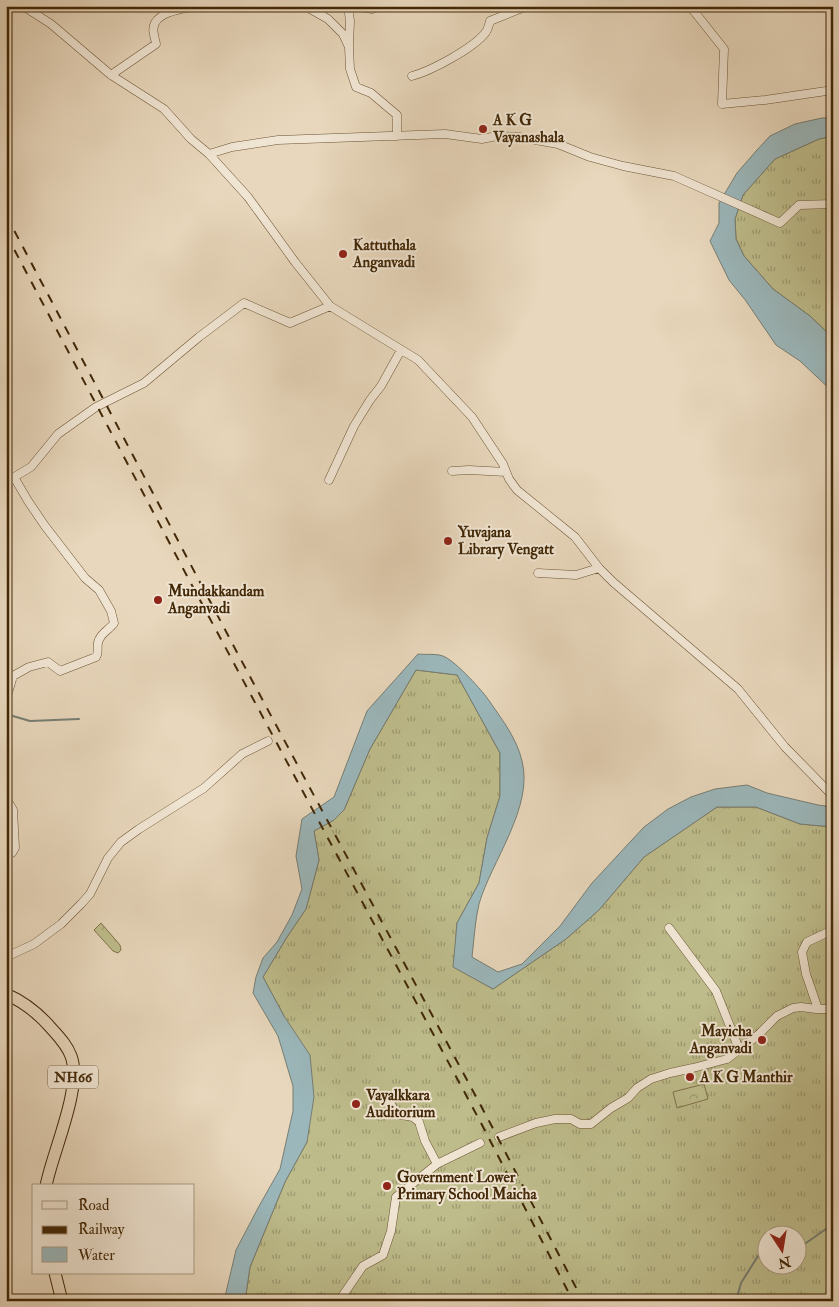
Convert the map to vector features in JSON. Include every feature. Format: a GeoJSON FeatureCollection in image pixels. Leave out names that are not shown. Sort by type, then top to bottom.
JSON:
{"type":"FeatureCollection","features":[{"type":"Feature","properties":{"kind":"highway","name":"NH66"},"geometry":{"type":"LineString","coordinates":[[8,997],[23,1003],[44,1020],[66,1045],[72,1058],[74,1074],[71,1094],[47,1184]]}},
{"type":"Feature","properties":{"kind":"highway"},"geometry":{"type":"LineString","coordinates":[[55,1274],[62,1301]]}},
{"type":"Feature","properties":{"kind":"street"},"geometry":{"type":"LineString","coordinates":[[23,6],[51,24],[112,75],[164,109],[248,197],[295,262],[330,306],[418,360],[472,417],[503,464],[517,490],[575,536],[599,568],[613,582],[738,689],[785,748],[833,796]]}},
{"type":"Feature","properties":{"kind":"street"},"geometry":{"type":"LineString","coordinates":[[112,75],[156,44],[154,28],[159,18],[166,14],[196,6]]}},
{"type":"Feature","properties":{"kind":"street"},"geometry":{"type":"LineString","coordinates":[[305,6],[328,19],[343,34],[349,48]]}},
{"type":"Feature","properties":{"kind":"street"},"geometry":{"type":"LineString","coordinates":[[348,6],[350,21],[350,69],[356,87],[371,93],[397,115],[397,136]]}},
{"type":"Feature","properties":{"kind":"street"},"geometry":{"type":"LineString","coordinates":[[353,6],[372,9],[379,6]]}},
{"type":"Feature","properties":{"kind":"street"},"geometry":{"type":"LineString","coordinates":[[412,76],[424,73],[461,52],[488,31],[490,22],[528,6]]}},
{"type":"Feature","properties":{"kind":"street"},"geometry":{"type":"LineString","coordinates":[[684,6],[693,10],[724,49],[722,104],[833,90]]}},
{"type":"Feature","properties":{"kind":"street"},"geometry":{"type":"LineString","coordinates":[[209,154],[232,147],[278,140],[445,134],[482,139],[498,136],[519,137],[558,144],[590,157],[623,166],[674,176],[780,223],[799,204],[833,204]]}},
{"type":"Feature","properties":{"kind":"street"},"geometry":{"type":"LineString","coordinates":[[6,482],[31,467],[58,434],[96,407],[144,383],[198,337],[244,303],[290,323],[330,306]]}},
{"type":"Feature","properties":{"kind":"street"},"geometry":{"type":"LineString","coordinates":[[329,480],[354,426],[381,386],[401,350]]}},
{"type":"Feature","properties":{"kind":"street"},"geometry":{"type":"LineString","coordinates":[[452,471],[506,472]]}},
{"type":"Feature","properties":{"kind":"street"},"geometry":{"type":"LineString","coordinates":[[6,700],[13,676],[29,667],[48,662],[60,672],[96,657],[100,636],[114,623],[112,611],[99,590],[85,578],[45,526],[14,478]]}},
{"type":"Feature","properties":{"kind":"street"},"geometry":{"type":"LineString","coordinates":[[538,573],[576,575],[599,568]]}},
{"type":"Feature","properties":{"kind":"street"},"geometry":{"type":"LineString","coordinates":[[6,957],[34,944],[61,924],[90,894],[108,858],[121,842],[204,788],[242,754],[268,741]]}},
{"type":"Feature","properties":{"kind":"street"},"geometry":{"type":"LineString","coordinates":[[6,798],[13,810],[15,848],[12,853],[6,854]]}},
{"type":"Feature","properties":{"kind":"street"},"geometry":{"type":"LineString","coordinates":[[669,928],[716,991],[739,1049]]}},
{"type":"Feature","properties":{"kind":"street"},"geometry":{"type":"LineString","coordinates":[[818,1009],[806,974],[802,952],[808,942],[833,930]]}},
{"type":"Feature","properties":{"kind":"street"},"geometry":{"type":"LineString","coordinates":[[499,1137],[536,1123],[555,1119],[571,1119],[580,1124],[591,1124],[651,1079],[670,1072],[727,1059],[758,1035],[777,1016],[793,1008],[801,1006],[826,1009],[833,1006]]}},
{"type":"Feature","properties":{"kind":"street"},"geometry":{"type":"LineString","coordinates":[[387,1096],[396,1114],[413,1117],[419,1122],[425,1141],[437,1164]]}},
{"type":"Feature","properties":{"kind":"street"},"geometry":{"type":"LineString","coordinates":[[338,1301],[363,1266],[383,1255],[392,1231],[396,1197],[437,1164],[480,1143]]}},
{"type":"Feature","properties":{"kind":"green space"},"geometry":{"type":"Polygon","coordinates":[[[833,136],[833,338],[810,316],[773,289],[744,256],[736,239],[735,219],[743,195],[775,159],[819,139],[833,136]]]}},
{"type":"Feature","properties":{"kind":"green space"},"geometry":{"type":"Polygon","coordinates":[[[416,670],[457,675],[500,753],[500,796],[487,838],[479,883],[457,923],[454,967],[493,989],[566,939],[599,910],[644,857],[717,807],[756,807],[800,824],[833,827],[833,1301],[245,1301],[250,1267],[285,1182],[307,1142],[284,1016],[263,977],[306,909],[319,860],[314,831],[334,820],[344,810],[370,749],[416,670]]]}},
{"type":"Feature","properties":{"kind":"green space"},"geometry":{"type":"Polygon","coordinates":[[[101,923],[120,945],[121,950],[118,953],[113,951],[94,930],[101,923]]]}},
{"type":"Feature","properties":{"kind":"green space"},"geometry":{"type":"Polygon","coordinates":[[[704,1084],[708,1099],[677,1108],[673,1092],[704,1084]]]}},
{"type":"Feature","properties":{"kind":"water"},"geometry":{"type":"Polygon","coordinates":[[[822,118],[833,118],[833,136],[819,139],[775,159],[743,195],[735,219],[736,239],[744,256],[773,289],[810,316],[833,338],[833,392],[800,361],[776,345],[729,280],[710,241],[719,223],[719,203],[737,173],[757,150],[770,136],[795,124],[822,118]]]}},
{"type":"Feature","properties":{"kind":"water"},"geometry":{"type":"Polygon","coordinates":[[[418,654],[445,657],[469,677],[487,697],[505,723],[520,753],[524,779],[522,797],[517,815],[485,888],[476,917],[472,957],[498,972],[522,964],[560,926],[592,883],[644,827],[668,809],[691,797],[715,789],[747,785],[767,793],[833,807],[833,827],[800,824],[756,807],[717,807],[644,857],[599,910],[566,939],[493,989],[453,967],[457,923],[479,883],[487,838],[500,796],[500,753],[457,675],[416,670],[370,749],[344,810],[334,820],[314,831],[319,860],[306,909],[263,977],[284,1016],[310,1055],[314,1097],[307,1142],[285,1182],[250,1267],[245,1301],[224,1301],[236,1250],[280,1169],[293,1111],[293,1086],[278,1036],[253,993],[256,977],[263,958],[277,942],[292,915],[302,889],[296,856],[302,819],[334,797],[367,711],[418,654]]]}},
{"type":"Feature","properties":{"kind":"waterway"},"geometry":{"type":"LineString","coordinates":[[6,714],[30,721],[79,719]]}},
{"type":"Feature","properties":{"kind":"waterway"},"geometry":{"type":"LineString","coordinates":[[806,1243],[833,1226]]}},
{"type":"Feature","properties":{"kind":"waterway"},"geometry":{"type":"LineString","coordinates":[[736,1301],[741,1283],[756,1259]]}},
{"type":"Feature","properties":{"kind":"railway"},"geometry":{"type":"LineString","coordinates":[[6,215],[583,1301]]}},
{"type":"Feature","properties":{"kind":"railway"},"geometry":{"type":"LineString","coordinates":[[6,234],[187,576],[481,1123],[573,1301]]}},
{"type":"Feature","properties":{"kind":"place","name":"A K G Vayanashala"},"geometry":{"type":"Point","coordinates":[483,129]}},
{"type":"Feature","properties":{"kind":"place","name":"Kattuthala Anganvadi"},"geometry":{"type":"Point","coordinates":[343,254]}},
{"type":"Feature","properties":{"kind":"place","name":"Yuvajana Library Vengatt"},"geometry":{"type":"Point","coordinates":[448,541]}},
{"type":"Feature","properties":{"kind":"place","name":"Mundakkandam Anganvadi"},"geometry":{"type":"Point","coordinates":[158,600]}},
{"type":"Feature","properties":{"kind":"place","name":"Mayicha Anganvadi"},"geometry":{"type":"Point","coordinates":[762,1040]}},
{"type":"Feature","properties":{"kind":"place","name":"A K G Manthir"},"geometry":{"type":"Point","coordinates":[690,1077]}},
{"type":"Feature","properties":{"kind":"place","name":"Vayalkkara Auditorium"},"geometry":{"type":"Point","coordinates":[356,1104]}},
{"type":"Feature","properties":{"kind":"place","name":"Government Lower Primary School Maicha"},"geometry":{"type":"Point","coordinates":[387,1186]}}]}
